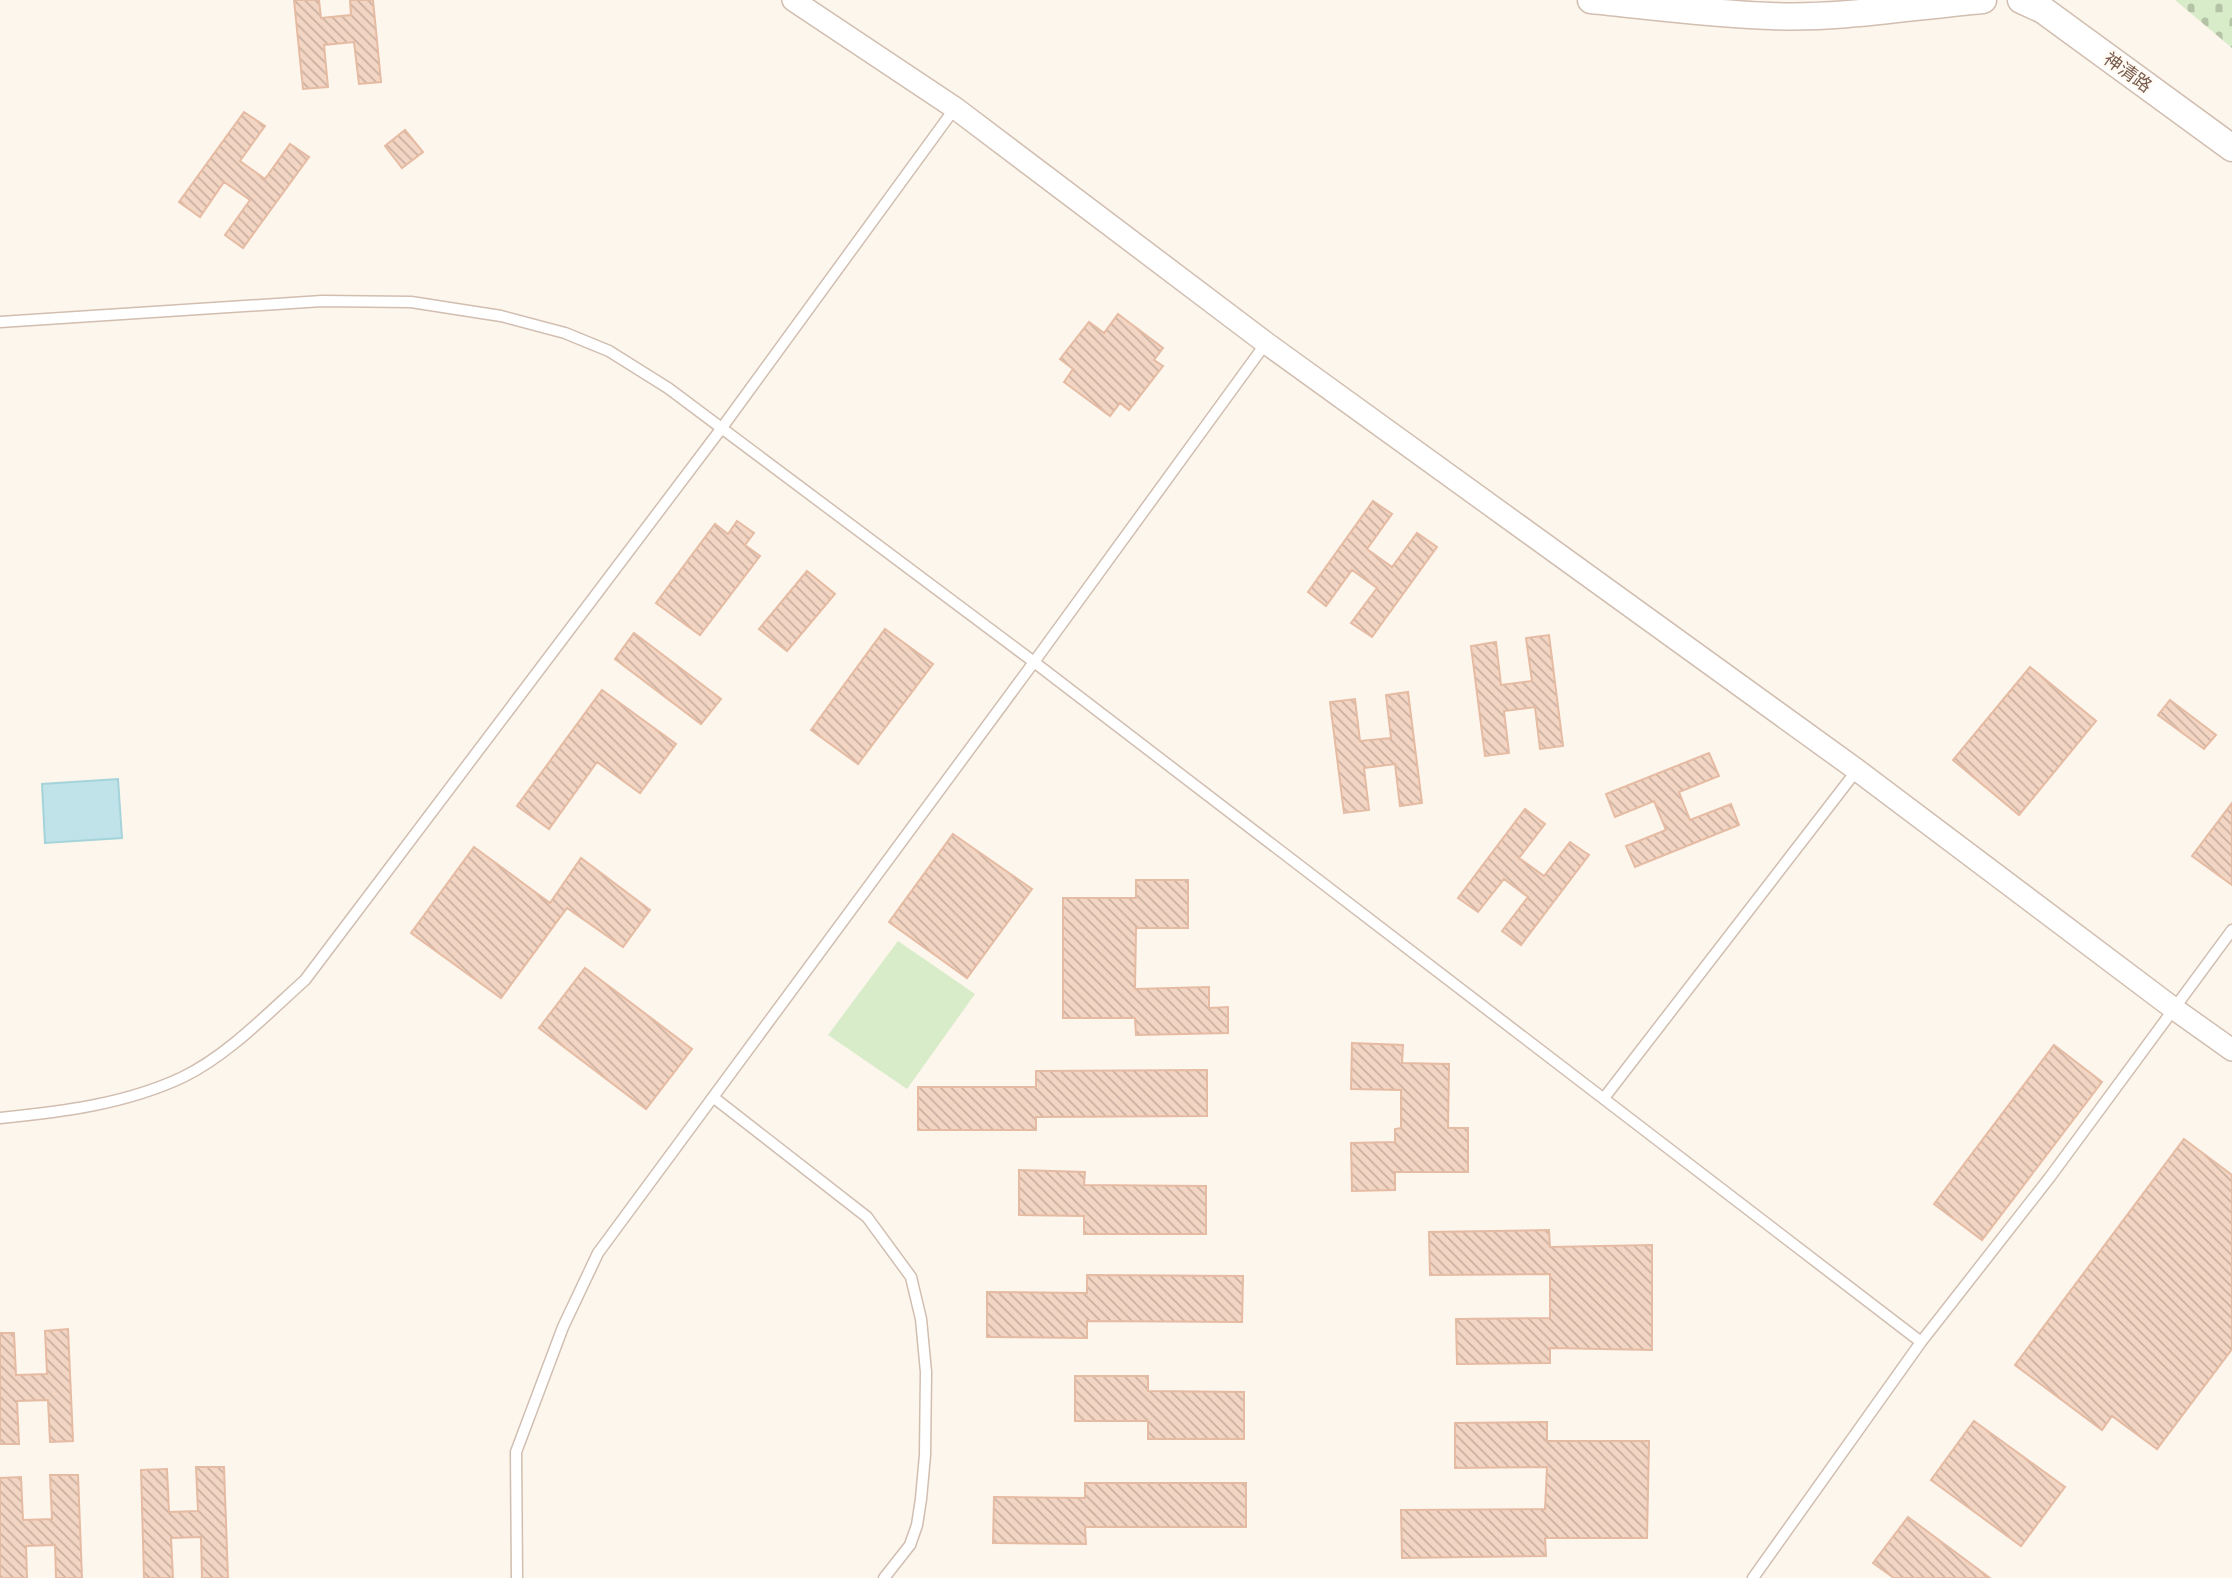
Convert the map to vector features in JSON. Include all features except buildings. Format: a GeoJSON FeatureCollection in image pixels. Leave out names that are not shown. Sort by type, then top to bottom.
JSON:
{"type":"FeatureCollection","features":[{"type":"Feature","properties":{"kind":"street"},"geometry":{"type":"LineString","coordinates":[[793,0],[955,108],[1266,343],[1857,769],[2232,1050]]}},
{"type":"Feature","properties":{"kind":"street"},"geometry":{"type":"LineString","coordinates":[[1591,0],[1773,16],[1886,12],[1983,0]]}},
{"type":"Feature","properties":{"kind":"street","name":"神清路"},"geometry":{"type":"LineString","coordinates":[[2037,3],[2232,148]]}},
{"type":"Feature","properties":{"kind":"lane"},"geometry":{"type":"LineString","coordinates":[[0,1118],[42,1114],[132,1097],[184,1076],[220,1053],[304,980],[721,429],[955,108]]}},
{"type":"Feature","properties":{"kind":"lane"},"geometry":{"type":"LineString","coordinates":[[0,322],[323,301],[424,304],[500,316],[565,333],[609,351],[668,387],[1034,662],[1921,1342]]}},
{"type":"Feature","properties":{"kind":"lane"},"geometry":{"type":"LineString","coordinates":[[517,1578],[516,1452],[563,1327],[598,1252],[1266,343]]}},
{"type":"Feature","properties":{"kind":"lane"},"geometry":{"type":"LineString","coordinates":[[1604,1098],[1857,769]]}},
{"type":"Feature","properties":{"kind":"lane"},"geometry":{"type":"LineString","coordinates":[[1753,1578],[1921,1342],[2050,1177],[2232,930]]}},
{"type":"Feature","properties":{"kind":"lane"},"geometry":{"type":"LineString","coordinates":[[713,1097],[867,1217],[911,1277],[920,1319],[926,1372],[925,1455],[917,1525],[910,1545],[884,1578]]}},
{"type":"Feature","properties":{"kind":"green space"},"geometry":{"type":"Polygon","coordinates":[[[2175,0],[2232,0],[2232,48],[2175,0]]]}},
{"type":"Feature","properties":{"kind":"green space"},"geometry":{"type":"Polygon","coordinates":[[[898,941],[975,994],[907,1089],[828,1035],[898,941]]]}},
{"type":"Feature","properties":{"kind":"water"},"geometry":{"type":"Polygon","coordinates":[[[118,779],[122,838],[45,843],[42,784],[118,779]]]}}]}
